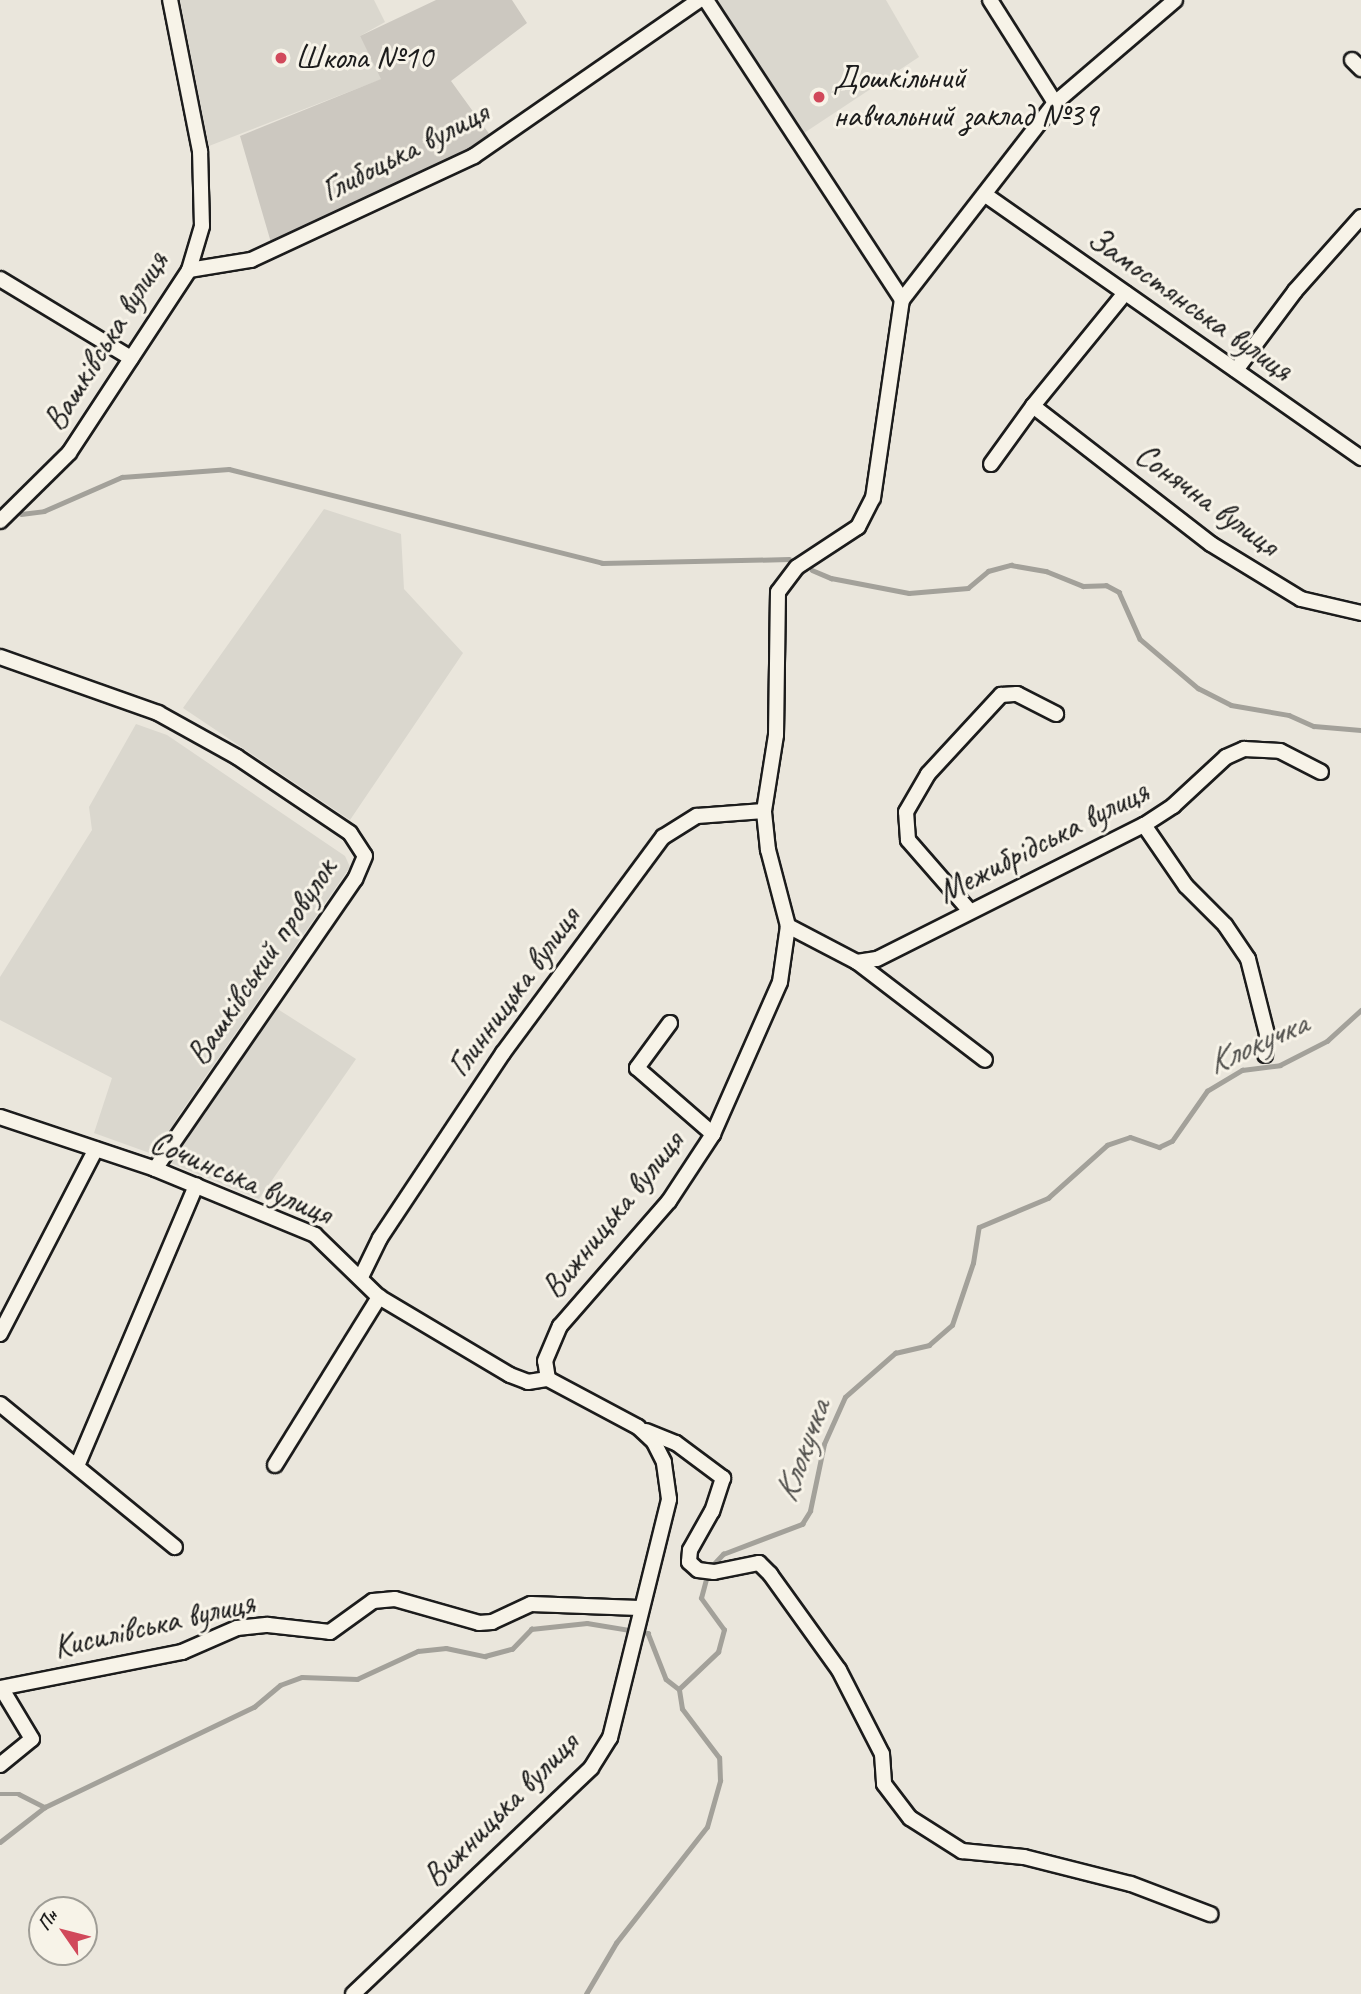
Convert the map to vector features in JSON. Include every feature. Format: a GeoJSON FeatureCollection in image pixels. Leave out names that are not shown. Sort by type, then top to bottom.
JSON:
{"type":"FeatureCollection","features":[{"type":"Feature","properties":{"kind":"street","name":"Вашківська вулиця"},"geometry":{"type":"LineString","coordinates":[[0,521],[69,453],[103,408],[131,358],[189,270],[202,226],[200,151],[170,0]]}},
{"type":"Feature","properties":{"kind":"street","name":"Глибоцька вулиця"},"geometry":{"type":"LineString","coordinates":[[189,270],[251,260],[474,156],[699,0]]}},
{"type":"Feature","properties":{"kind":"street"},"geometry":{"type":"LineString","coordinates":[[706,0],[902,300],[987,196],[1055,103],[1175,0]]}},
{"type":"Feature","properties":{"kind":"street"},"geometry":{"type":"LineString","coordinates":[[990,0],[1055,103]]}},
{"type":"Feature","properties":{"kind":"street","name":"Замостянська вулиця"},"geometry":{"type":"LineString","coordinates":[[987,196],[1361,458]]}},
{"type":"Feature","properties":{"kind":"street"},"geometry":{"type":"LineString","coordinates":[[1236,370],[1295,291],[1361,217]]}},
{"type":"Feature","properties":{"kind":"street"},"geometry":{"type":"LineString","coordinates":[[0,279],[131,358]]}},
{"type":"Feature","properties":{"kind":"street"},"geometry":{"type":"LineString","coordinates":[[991,464],[1033,406],[1125,293]]}},
{"type":"Feature","properties":{"kind":"street","name":"Вижницька вулиця"},"geometry":{"type":"LineString","coordinates":[[354,1994],[591,1768],[610,1738],[638,1613],[669,1499],[664,1462],[654,1442],[638,1427],[548,1379],[545,1361],[560,1326],[668,1201],[713,1134],[780,982],[788,926],[768,850],[764,811],[776,735],[778,592],[797,567],[858,527],[873,498],[902,300]]}},
{"type":"Feature","properties":{"kind":"street","name":"Сонячна вулиця"},"geometry":{"type":"LineString","coordinates":[[1033,406],[1211,544],[1301,599],[1361,613]]}},
{"type":"Feature","properties":{"kind":"street","name":"Вашківський провулок"},"geometry":{"type":"LineString","coordinates":[[0,657],[159,713],[237,757],[350,833],[365,856],[355,879],[155,1169]]}},
{"type":"Feature","properties":{"kind":"street"},"geometry":{"type":"LineString","coordinates":[[969,910],[908,839],[906,812],[928,774],[1001,695],[1017,694],[1056,714]]}},
{"type":"Feature","properties":{"kind":"street","name":"Межибрідська вулиця"},"geometry":{"type":"LineString","coordinates":[[857,962],[877,959],[969,910],[1144,825],[1173,806],[1226,757],[1244,749],[1280,751],[1321,772]]}},
{"type":"Feature","properties":{"kind":"street","name":"Глинницька вулиця"},"geometry":{"type":"LineString","coordinates":[[361,1277],[380,1238],[503,1053],[663,837],[697,816],[764,811]]}},
{"type":"Feature","properties":{"kind":"street"},"geometry":{"type":"LineString","coordinates":[[1144,825],[1186,886],[1225,925],[1248,959],[1267,1034],[1265,1055]]}},
{"type":"Feature","properties":{"kind":"street"},"geometry":{"type":"LineString","coordinates":[[788,926],[857,962],[985,1060]]}},
{"type":"Feature","properties":{"kind":"street"},"geometry":{"type":"LineString","coordinates":[[670,1023],[637,1069],[713,1134]]}},
{"type":"Feature","properties":{"kind":"street","name":"Сочинська вулиця"},"geometry":{"type":"LineString","coordinates":[[0,1117],[155,1169],[315,1234],[379,1297],[510,1375],[528,1382],[548,1379]]}},
{"type":"Feature","properties":{"kind":"street"},"geometry":{"type":"LineString","coordinates":[[0,1334],[96,1149]]}},
{"type":"Feature","properties":{"kind":"street"},"geometry":{"type":"LineString","coordinates":[[78,1466],[196,1185]]}},
{"type":"Feature","properties":{"kind":"street"},"geometry":{"type":"LineString","coordinates":[[275,1465],[379,1297]]}},
{"type":"Feature","properties":{"kind":"street"},"geometry":{"type":"LineString","coordinates":[[0,1404],[175,1547]]}},
{"type":"Feature","properties":{"kind":"street"},"geometry":{"type":"LineString","coordinates":[[638,1427],[676,1443],[723,1478],[712,1511],[690,1550],[689,1562],[698,1570],[715,1572],[759,1563],[778,1584],[839,1671],[882,1754],[884,1784],[910,1818],[962,1851],[1024,1857],[1131,1884],[1210,1914]]}},
{"type":"Feature","properties":{"kind":"street","name":"Кисилівська вулиця"},"geometry":{"type":"LineString","coordinates":[[1,1688],[182,1652],[237,1628],[268,1625],[330,1632],[373,1601],[395,1599],[479,1623],[492,1622],[531,1604],[638,1613]]}},
{"type":"Feature","properties":{"kind":"street"},"geometry":{"type":"LineString","coordinates":[[0,1765],[32,1739],[1,1688]]}},
{"type":"Feature","properties":{"kind":"shaded area","name":"Школа №10"},"geometry":{"type":"Polygon","coordinates":[[[180,0],[374,0],[385,22],[360,36],[382,79],[209,146],[180,0]]]}},
{"type":"Feature","properties":{"kind":"shaded area"},"geometry":{"type":"Polygon","coordinates":[[[436,0],[512,0],[527,23],[451,81],[490,135],[470,150],[272,246],[240,136],[381,79],[360,36],[436,0]]]}},
{"type":"Feature","properties":{"kind":"shaded area","name":"Дошкільний навчальний заклад №39"},"geometry":{"type":"Polygon","coordinates":[[[717,0],[886,0],[919,57],[804,133],[717,0]]]}},
{"type":"Feature","properties":{"kind":"shaded area"},"geometry":{"type":"Polygon","coordinates":[[[324,509],[401,534],[404,589],[463,653],[350,820],[183,708],[324,509]]]}},
{"type":"Feature","properties":{"kind":"shaded area"},"geometry":{"type":"Polygon","coordinates":[[[136,724],[167,735],[345,856],[350,867],[177,1118],[158,1156],[94,1133],[112,1078],[0,1020],[0,977],[92,830],[89,807],[136,724]]]}},
{"type":"Feature","properties":{"kind":"shaded area"},"geometry":{"type":"Polygon","coordinates":[[[276,1008],[356,1059],[259,1199],[171,1163],[276,1008]]]}},
{"type":"Feature","properties":{"kind":"waterway"},"geometry":{"type":"LineString","coordinates":[[21,514],[44,511],[122,477],[229,469],[602,563],[789,559]]}},
{"type":"Feature","properties":{"kind":"waterway"},"geometry":{"type":"LineString","coordinates":[[812,570],[831,578],[909,593],[968,588],[988,571],[1011,565],[1046,571],[1083,586],[1106,585],[1119,592],[1140,639],[1198,688],[1231,705],[1289,715],[1314,726],[1361,730]]}},
{"type":"Feature","properties":{"kind":"waterway","name":"Клокучка"},"geometry":{"type":"LineString","coordinates":[[586,1994],[616,1943],[707,1827],[720,1781],[719,1758],[682,1709],[679,1689],[718,1652],[724,1630],[701,1598],[709,1569],[723,1554],[802,1524],[810,1511],[824,1444],[845,1397],[895,1353],[929,1345],[952,1325],[973,1263],[979,1227],[1048,1198],[1107,1145],[1130,1137],[1159,1147],[1172,1141],[1207,1091],[1242,1070],[1280,1065],[1327,1041],[1361,1010]]}},
{"type":"Feature","properties":{"kind":"waterway"},"geometry":{"type":"LineString","coordinates":[[0,1842],[45,1807],[254,1707],[280,1685],[302,1677],[357,1679],[418,1651],[446,1648],[485,1656],[512,1649],[531,1629],[587,1623],[648,1633],[666,1679],[679,1689]]}},
{"type":"Feature","properties":{"kind":"waterway"},"geometry":{"type":"LineString","coordinates":[[0,1794],[19,1794],[45,1807]]}},
{"type":"Feature","properties":{"kind":"place","name":"Школа №10"},"geometry":{"type":"Point","coordinates":[281,58]}},
{"type":"Feature","properties":{"kind":"place","name":"Дошкільний навчальний заклад №39"},"geometry":{"type":"Point","coordinates":[819,97]}}]}
